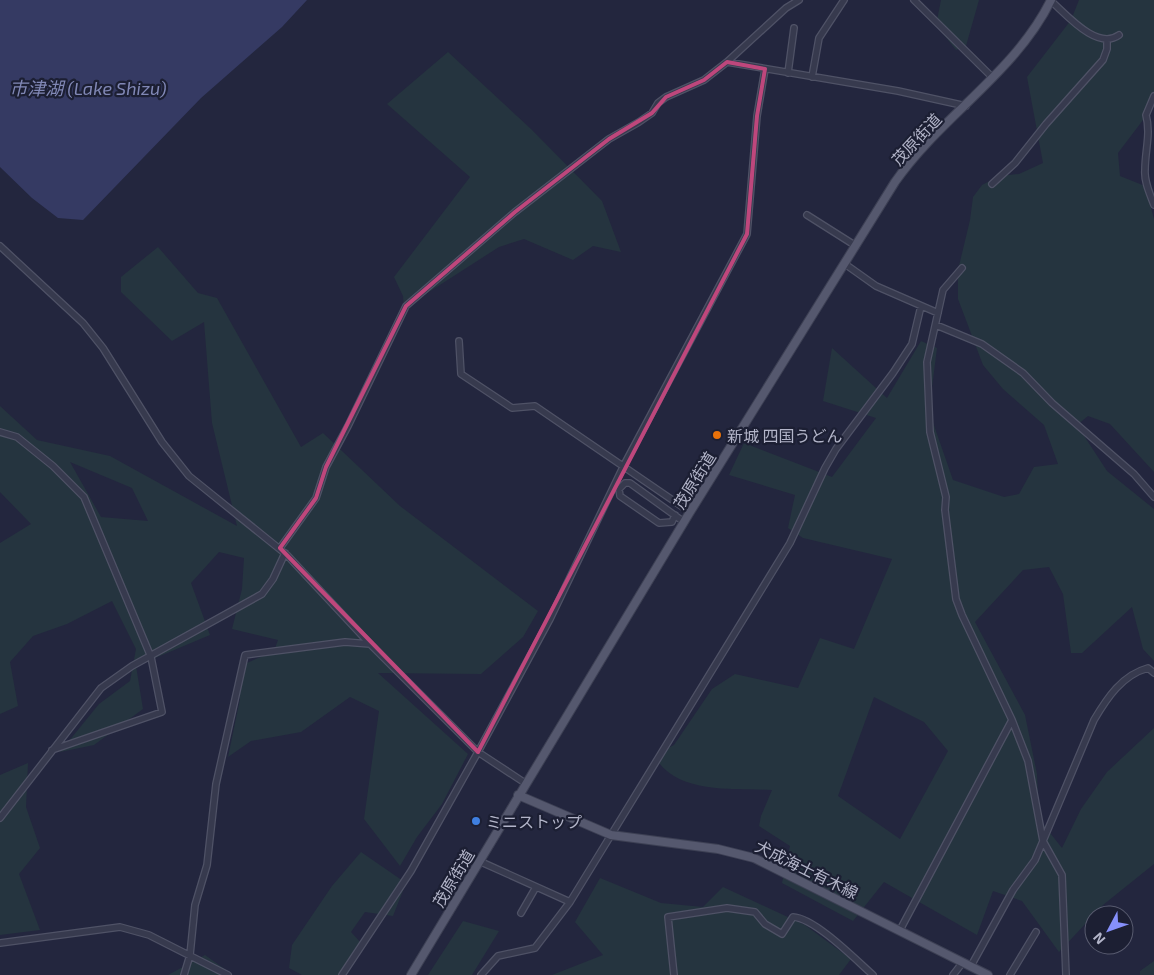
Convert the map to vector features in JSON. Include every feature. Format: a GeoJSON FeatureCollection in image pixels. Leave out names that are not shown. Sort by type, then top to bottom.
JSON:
{"type":"FeatureCollection","features":[{"type":"Feature","properties":{"kind":"main road","name":"茂原街道"},"geometry":{"type":"LineString","coordinates":[[411,975],[518,794],[690,512],[910,160],[993,78],[1036,28],[1051,0]]}},
{"type":"Feature","properties":{"kind":"main road","name":"犬成海士有木線"},"geometry":{"type":"LineString","coordinates":[[518,794],[611,834],[738,852],[788,873],[988,975]]}},
{"type":"Feature","properties":{"kind":"street"},"geometry":{"type":"LineString","coordinates":[[280,548],[316,498],[326,467],[406,306],[515,212],[602,145],[639,122],[666,97],[704,80],[727,62],[786,8],[799,0]]}},
{"type":"Feature","properties":{"kind":"street"},"geometry":{"type":"LineString","coordinates":[[812,77],[819,38],[844,0]]}},
{"type":"Feature","properties":{"kind":"street"},"geometry":{"type":"LineString","coordinates":[[914,0],[993,78]]}},
{"type":"Feature","properties":{"kind":"street"},"geometry":{"type":"LineString","coordinates":[[1051,0],[1086,32],[1107,39],[1119,34]]}},
{"type":"Feature","properties":{"kind":"street"},"geometry":{"type":"LineString","coordinates":[[788,73],[794,28]]}},
{"type":"Feature","properties":{"kind":"street"},"geometry":{"type":"LineString","coordinates":[[992,184],[1015,163],[1046,124],[1103,60],[1107,49],[1107,39]]}},
{"type":"Feature","properties":{"kind":"street"},"geometry":{"type":"LineString","coordinates":[[727,62],[898,91],[966,106]]}},
{"type":"Feature","properties":{"kind":"street"},"geometry":{"type":"LineString","coordinates":[[342,975],[411,871],[478,752],[550,619],[624,465],[746,234],[757,116],[766,69]]}},
{"type":"Feature","properties":{"kind":"street"},"geometry":{"type":"LineString","coordinates":[[1154,96],[1146,114],[1150,124],[1145,170],[1146,181],[1154,205]]}},
{"type":"Feature","properties":{"kind":"street"},"geometry":{"type":"LineString","coordinates":[[807,216],[856,246]]}},
{"type":"Feature","properties":{"kind":"street"},"geometry":{"type":"LineString","coordinates":[[0,246],[83,323],[103,348],[162,442],[189,476],[280,548],[370,644],[478,752],[525,783]]}},
{"type":"Feature","properties":{"kind":"street"},"geometry":{"type":"LineString","coordinates":[[845,264],[876,286],[938,314]]}},
{"type":"Feature","properties":{"kind":"street"},"geometry":{"type":"LineString","coordinates":[[962,268],[943,290],[928,362],[930,432],[946,497],[944,510],[956,599],[1017,728],[1028,762],[1043,841],[1062,875],[1066,975]]}},
{"type":"Feature","properties":{"kind":"street"},"geometry":{"type":"LineString","coordinates":[[481,975],[498,956],[536,948],[570,902],[790,543],[825,468],[836,449],[893,373],[912,344],[921,306]]}},
{"type":"Feature","properties":{"kind":"street"},"geometry":{"type":"LineString","coordinates":[[936,325],[982,344],[1023,373],[1052,403],[1134,474],[1154,497]]}},
{"type":"Feature","properties":{"kind":"street"},"geometry":{"type":"LineString","coordinates":[[459,341],[461,374],[512,408],[534,406],[624,465],[690,512]]}},
{"type":"Feature","properties":{"kind":"street"},"geometry":{"type":"LineString","coordinates":[[0,432],[17,437],[53,466],[84,497],[151,657],[162,712],[52,750]]}},
{"type":"Feature","properties":{"kind":"street"},"geometry":{"type":"LineString","coordinates":[[676,515],[672,522],[659,523],[620,496],[619,490],[624,484],[630,482],[676,515],[684,522]]}},
{"type":"Feature","properties":{"kind":"street"},"geometry":{"type":"LineString","coordinates":[[0,818],[101,688],[116,675],[262,594],[273,579],[285,553]]}},
{"type":"Feature","properties":{"kind":"street"},"geometry":{"type":"LineString","coordinates":[[184,975],[190,955],[191,927],[195,905],[207,865],[216,784],[245,655],[345,642],[370,644]]}},
{"type":"Feature","properties":{"kind":"street"},"geometry":{"type":"LineString","coordinates":[[971,966],[1013,890],[1035,860],[1094,720],[1107,699],[1112,691],[1140,670],[1148,668],[1154,673]]}},
{"type":"Feature","properties":{"kind":"street"},"geometry":{"type":"LineString","coordinates":[[900,930],[1012,720]]}},
{"type":"Feature","properties":{"kind":"street"},"geometry":{"type":"LineString","coordinates":[[480,861],[570,902]]}},
{"type":"Feature","properties":{"kind":"street"},"geometry":{"type":"LineString","coordinates":[[521,913],[536,886]]}},
{"type":"Feature","properties":{"kind":"street"},"geometry":{"type":"LineString","coordinates":[[674,975],[668,916],[727,908],[755,912],[765,924],[782,934],[793,917],[798,917],[823,931],[873,975]]}},
{"type":"Feature","properties":{"kind":"street"},"geometry":{"type":"LineString","coordinates":[[0,943],[120,927],[150,935],[228,975]]}},
{"type":"Feature","properties":{"kind":"street"},"geometry":{"type":"LineString","coordinates":[[1010,975],[1036,932]]}},
{"type":"Feature","properties":{"kind":"street"},"geometry":{"type":"LineString","coordinates":[[953,975],[963,962]]}},
{"type":"Feature","properties":{"kind":"highlighted area"},"geometry":{"type":"Polygon","coordinates":[[[727,62],[765,69],[757,116],[747,234],[478,752],[280,548],[316,498],[326,467],[406,306],[515,212],[609,139],[652,113],[666,97],[704,80],[727,62]]]}},
{"type":"Feature","properties":{"kind":"shaded area"},"geometry":{"type":"Polygon","coordinates":[[[941,0],[979,0],[966,46],[956,50],[936,25],[941,0]]]}},
{"type":"Feature","properties":{"kind":"shaded area"},"geometry":{"type":"Polygon","coordinates":[[[1079,0],[1154,0],[1154,93],[1143,120],[1118,153],[1120,176],[1145,186],[1154,219],[1154,472],[1110,424],[1088,416],[1077,425],[1107,471],[1154,509],[1154,661],[1143,649],[1132,607],[1082,653],[1071,653],[1063,594],[1049,567],[1023,570],[975,622],[1025,715],[1037,774],[1039,819],[1062,848],[1081,809],[1107,772],[1154,728],[1154,864],[1103,905],[1084,905],[1084,925],[1059,952],[1022,901],[993,891],[977,935],[884,882],[853,921],[782,883],[790,846],[759,826],[761,816],[772,790],[727,789],[696,785],[669,773],[659,763],[662,751],[674,745],[712,689],[735,674],[798,688],[820,638],[854,649],[892,559],[803,538],[788,528],[795,495],[729,475],[744,443],[832,477],[876,418],[823,401],[832,348],[887,398],[921,341],[937,348],[929,411],[953,480],[1004,497],[1019,494],[1034,467],[1058,464],[1044,425],[1003,389],[983,365],[958,299],[958,270],[970,220],[973,197],[982,185],[999,176],[1019,174],[1043,163],[1027,77],[1071,20],[1079,0]],[[874,697],[838,796],[900,839],[948,751],[924,722],[874,697]]]}},
{"type":"Feature","properties":{"kind":"shaded area"},"geometry":{"type":"Polygon","coordinates":[[[448,52],[531,129],[602,201],[621,252],[593,246],[573,260],[524,239],[499,247],[404,308],[403,296],[394,277],[470,177],[387,104],[448,52]]]}},
{"type":"Feature","properties":{"kind":"shaded area"},"geometry":{"type":"Polygon","coordinates":[[[916,129],[922,137],[911,149],[902,141],[916,129]]]}},
{"type":"Feature","properties":{"kind":"shaded area"},"geometry":{"type":"Polygon","coordinates":[[[158,247],[198,293],[217,298],[301,447],[323,433],[400,506],[538,611],[523,637],[481,674],[378,673],[468,754],[442,804],[417,837],[400,866],[364,819],[379,711],[350,697],[301,732],[251,741],[228,757],[240,699],[240,666],[274,651],[278,640],[232,629],[242,589],[244,558],[219,552],[191,583],[210,635],[136,666],[143,709],[94,745],[60,752],[99,704],[130,681],[136,649],[112,601],[67,624],[33,636],[10,662],[18,706],[0,714],[0,543],[31,524],[0,492],[0,406],[37,440],[110,456],[237,526],[212,423],[204,322],[172,341],[121,292],[121,277],[158,247]],[[70,462],[101,517],[148,521],[132,488],[70,462]]]}},
{"type":"Feature","properties":{"kind":"shaded area"},"geometry":{"type":"Polygon","coordinates":[[[28,763],[26,807],[40,848],[19,874],[40,930],[0,935],[0,775],[28,763]]]}},
{"type":"Feature","properties":{"kind":"shaded area"},"geometry":{"type":"Polygon","coordinates":[[[361,852],[406,883],[393,916],[365,912],[351,932],[362,944],[341,975],[302,975],[289,968],[292,945],[332,886],[361,852]]]}},
{"type":"Feature","properties":{"kind":"shaded area"},"geometry":{"type":"Polygon","coordinates":[[[600,878],[661,903],[703,907],[723,887],[805,925],[851,959],[839,975],[552,975],[603,955],[575,922],[600,878]]]}},
{"type":"Feature","properties":{"kind":"shaded area"},"geometry":{"type":"Polygon","coordinates":[[[463,921],[499,931],[472,975],[428,975],[463,921]]]}},
{"type":"Feature","properties":{"kind":"shaded area"},"geometry":{"type":"Polygon","coordinates":[[[205,955],[233,975],[168,975],[205,955]]]}},
{"type":"Feature","properties":{"kind":"shaded area"},"geometry":{"type":"Polygon","coordinates":[[[1154,961],[1154,975],[1140,975],[1140,971],[1154,961]]]}},
{"type":"Feature","properties":{"kind":"water","name":"市津湖 (Lake Shizu)"},"geometry":{"type":"Polygon","coordinates":[[[0,0],[307,0],[282,27],[201,98],[83,220],[58,218],[32,198],[0,167],[0,0]]]}},
{"type":"Feature","properties":{"kind":"place","name":"新城 四国うどん"},"geometry":{"type":"Point","coordinates":[717,435]}},
{"type":"Feature","properties":{"kind":"place","name":"ミニストップ"},"geometry":{"type":"Point","coordinates":[476,821]}}]}
